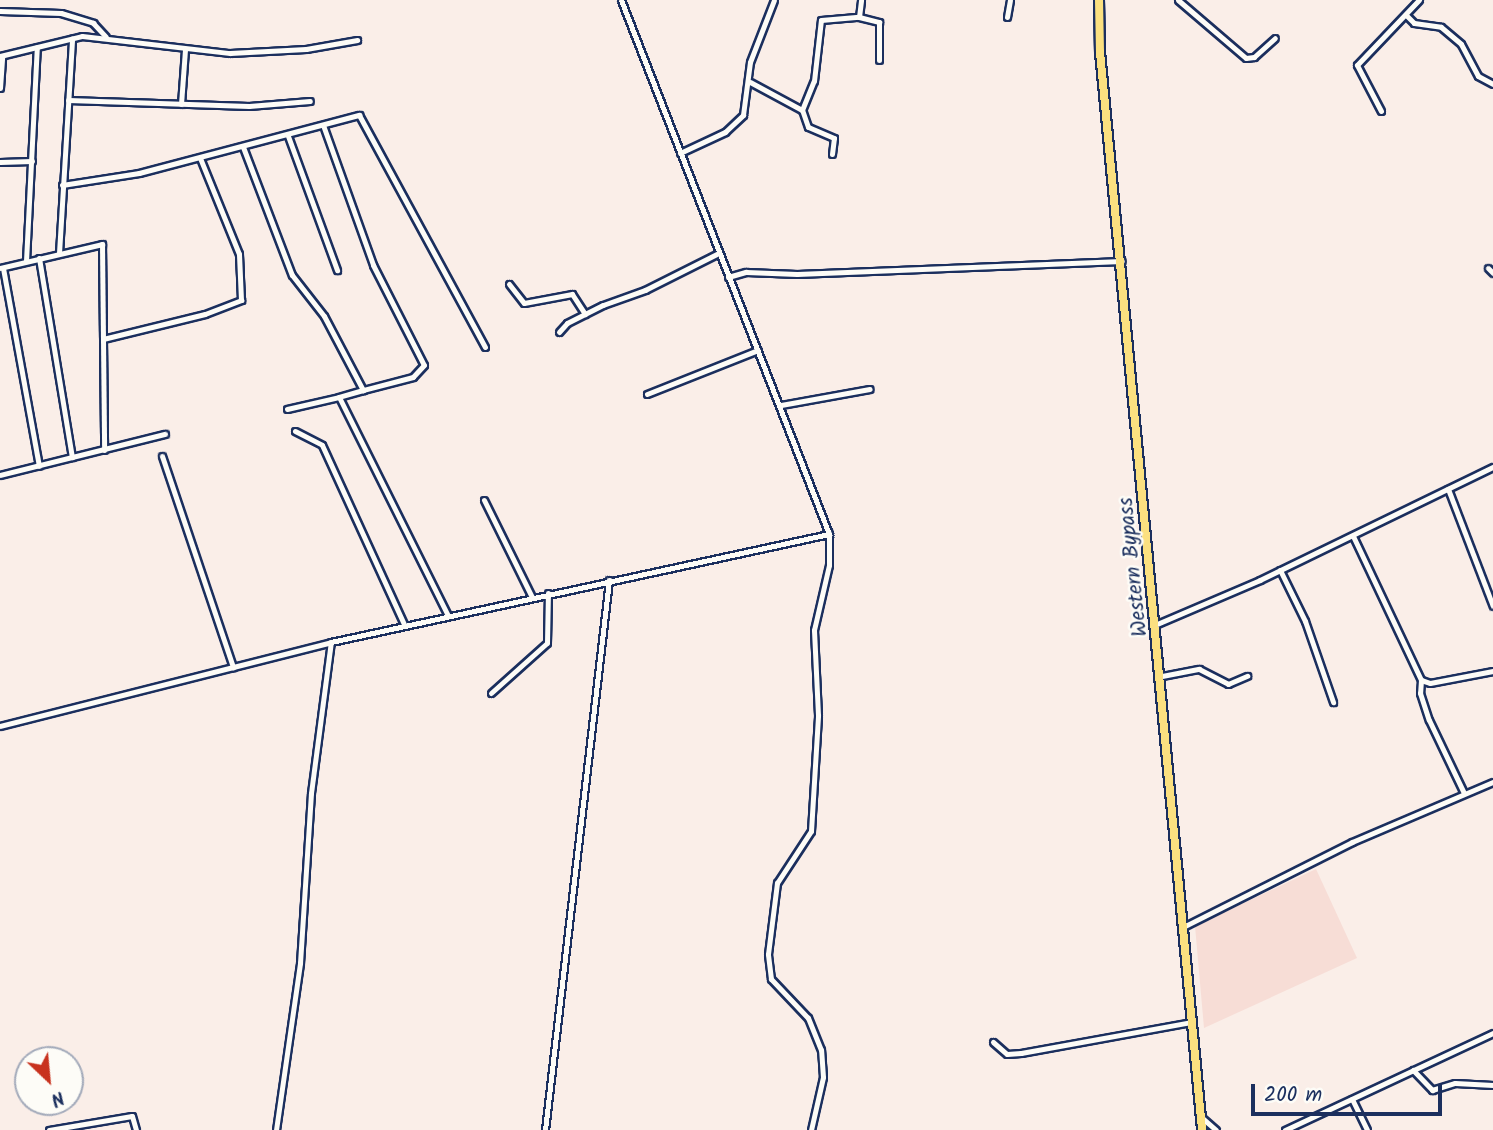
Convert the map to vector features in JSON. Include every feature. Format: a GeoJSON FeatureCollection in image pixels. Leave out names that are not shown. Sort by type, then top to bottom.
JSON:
{"type":"FeatureCollection","features":[{"type":"Feature","properties":{"kind":"main road","name":"Western Bypass"},"geometry":{"type":"LineString","coordinates":[[1099,0],[1202,1130]]}},
{"type":"Feature","properties":{"kind":"street"},"geometry":{"type":"LineString","coordinates":[[621,0],[829,534],[829,565],[813,650],[818,715],[811,831],[804,848],[777,883],[768,954],[771,979],[808,1018],[821,1050],[823,1077],[811,1130]]}},
{"type":"Feature","properties":{"kind":"street"},"geometry":{"type":"LineString","coordinates":[[680,153],[725,132],[740,119],[750,82],[750,62],[774,0]]}},
{"type":"Feature","properties":{"kind":"street"},"geometry":{"type":"LineString","coordinates":[[859,17],[862,0]]}},
{"type":"Feature","properties":{"kind":"street"},"geometry":{"type":"LineString","coordinates":[[1007,17],[1010,0]]}},
{"type":"Feature","properties":{"kind":"street"},"geometry":{"type":"LineString","coordinates":[[1178,0],[1246,58],[1254,57],[1275,38]]}},
{"type":"Feature","properties":{"kind":"street"},"geometry":{"type":"LineString","coordinates":[[1381,111],[1357,65],[1419,0]]}},
{"type":"Feature","properties":{"kind":"street"},"geometry":{"type":"LineString","coordinates":[[0,11],[61,13],[93,23],[106,37]]}},
{"type":"Feature","properties":{"kind":"street"},"geometry":{"type":"LineString","coordinates":[[1406,15],[1414,23],[1441,27],[1461,44],[1478,76],[1493,84]]}},
{"type":"Feature","properties":{"kind":"street"},"geometry":{"type":"LineString","coordinates":[[832,155],[834,138],[804,125],[803,110],[814,82],[821,20],[859,17],[881,23],[879,60]]}},
{"type":"Feature","properties":{"kind":"street"},"geometry":{"type":"LineString","coordinates":[[0,88],[1,56],[72,38],[106,37],[138,46],[185,50],[265,52],[357,40]]}},
{"type":"Feature","properties":{"kind":"street"},"geometry":{"type":"LineString","coordinates":[[59,253],[72,38]]}},
{"type":"Feature","properties":{"kind":"street"},"geometry":{"type":"LineString","coordinates":[[26,261],[37,47]]}},
{"type":"Feature","properties":{"kind":"street"},"geometry":{"type":"LineString","coordinates":[[181,104],[185,50]]}},
{"type":"Feature","properties":{"kind":"street"},"geometry":{"type":"LineString","coordinates":[[750,82],[803,110]]}},
{"type":"Feature","properties":{"kind":"street"},"geometry":{"type":"LineString","coordinates":[[68,100],[248,106],[310,101]]}},
{"type":"Feature","properties":{"kind":"street"},"geometry":{"type":"LineString","coordinates":[[62,185],[200,158],[362,117],[397,190],[485,347]]}},
{"type":"Feature","properties":{"kind":"street"},"geometry":{"type":"LineString","coordinates":[[287,409],[412,377],[424,365],[373,265],[323,125]]}},
{"type":"Feature","properties":{"kind":"street"},"geometry":{"type":"LineString","coordinates":[[288,136],[337,270]]}},
{"type":"Feature","properties":{"kind":"street"},"geometry":{"type":"LineString","coordinates":[[243,146],[292,275],[324,316],[363,390]]}},
{"type":"Feature","properties":{"kind":"street"},"geometry":{"type":"LineString","coordinates":[[103,340],[205,314],[241,300],[239,254],[200,158]]}},
{"type":"Feature","properties":{"kind":"street"},"geometry":{"type":"LineString","coordinates":[[0,162],[32,161]]}},
{"type":"Feature","properties":{"kind":"street"},"geometry":{"type":"LineString","coordinates":[[39,466],[1,268],[102,244],[103,450]]}},
{"type":"Feature","properties":{"kind":"street"},"geometry":{"type":"LineString","coordinates":[[559,332],[585,314],[645,290],[719,253]]}},
{"type":"Feature","properties":{"kind":"street"},"geometry":{"type":"LineString","coordinates":[[39,258],[72,457]]}},
{"type":"Feature","properties":{"kind":"street"},"geometry":{"type":"LineString","coordinates":[[729,277],[746,272],[797,274],[1122,261]]}},
{"type":"Feature","properties":{"kind":"street"},"geometry":{"type":"LineString","coordinates":[[509,284],[524,303],[575,295],[585,314]]}},
{"type":"Feature","properties":{"kind":"street"},"geometry":{"type":"LineString","coordinates":[[647,394],[758,350]]}},
{"type":"Feature","properties":{"kind":"street"},"geometry":{"type":"LineString","coordinates":[[781,405],[870,389]]}},
{"type":"Feature","properties":{"kind":"street"},"geometry":{"type":"LineString","coordinates":[[339,397],[448,616]]}},
{"type":"Feature","properties":{"kind":"street"},"geometry":{"type":"LineString","coordinates":[[295,431],[314,438],[325,450],[405,626]]}},
{"type":"Feature","properties":{"kind":"street"},"geometry":{"type":"LineString","coordinates":[[0,475],[164,435]]}},
{"type":"Feature","properties":{"kind":"street"},"geometry":{"type":"LineString","coordinates":[[162,456],[233,667]]}},
{"type":"Feature","properties":{"kind":"street"},"geometry":{"type":"LineString","coordinates":[[1157,624],[1353,536],[1493,467]]}},
{"type":"Feature","properties":{"kind":"street"},"geometry":{"type":"LineString","coordinates":[[1448,489],[1493,606]]}},
{"type":"Feature","properties":{"kind":"street"},"geometry":{"type":"LineString","coordinates":[[484,500],[532,597]]}},
{"type":"Feature","properties":{"kind":"street"},"geometry":{"type":"LineString","coordinates":[[0,726],[331,642],[829,534]]}},
{"type":"Feature","properties":{"kind":"street"},"geometry":{"type":"LineString","coordinates":[[1353,536],[1421,680],[1420,693],[1429,720],[1464,793]]}},
{"type":"Feature","properties":{"kind":"street"},"geometry":{"type":"LineString","coordinates":[[1280,570],[1305,621],[1333,702]]}},
{"type":"Feature","properties":{"kind":"street"},"geometry":{"type":"LineString","coordinates":[[545,1130],[609,580]]}},
{"type":"Feature","properties":{"kind":"street"},"geometry":{"type":"LineString","coordinates":[[491,693],[547,642],[548,593]]}},
{"type":"Feature","properties":{"kind":"street"},"geometry":{"type":"LineString","coordinates":[[276,1130],[300,963],[311,793],[331,642]]}},
{"type":"Feature","properties":{"kind":"street"},"geometry":{"type":"LineString","coordinates":[[1161,676],[1199,669],[1228,684],[1247,676]]}},
{"type":"Feature","properties":{"kind":"street"},"geometry":{"type":"LineString","coordinates":[[1421,680],[1430,683],[1493,671]]}},
{"type":"Feature","properties":{"kind":"street"},"geometry":{"type":"LineString","coordinates":[[1183,927],[1352,842],[1493,782]]}},
{"type":"Feature","properties":{"kind":"street"},"geometry":{"type":"LineString","coordinates":[[993,1042],[1007,1054],[1021,1053],[1192,1022]]}},
{"type":"Feature","properties":{"kind":"street"},"geometry":{"type":"LineString","coordinates":[[1285,1130],[1493,1033]]}},
{"type":"Feature","properties":{"kind":"street"},"geometry":{"type":"LineString","coordinates":[[1413,1070],[1428,1090],[1455,1083],[1493,1085]]}},
{"type":"Feature","properties":{"kind":"street"},"geometry":{"type":"LineString","coordinates":[[1352,1099],[1367,1130]]}},
{"type":"Feature","properties":{"kind":"street"},"geometry":{"type":"LineString","coordinates":[[48,1130],[132,1116],[136,1130]]}},
{"type":"Feature","properties":{"kind":"street"},"geometry":{"type":"LineString","coordinates":[[1201,1116],[1216,1130]]}},
{"type":"Feature","properties":{"kind":"street"},"geometry":{"type":"LineString","coordinates":[[81,1123],[81,1130]]}},
{"type":"Feature","properties":{"kind":"shaded area"},"geometry":{"type":"Polygon","coordinates":[[[1316,869],[1357,958],[1204,1028],[1195,926],[1316,869]]]}}]}
